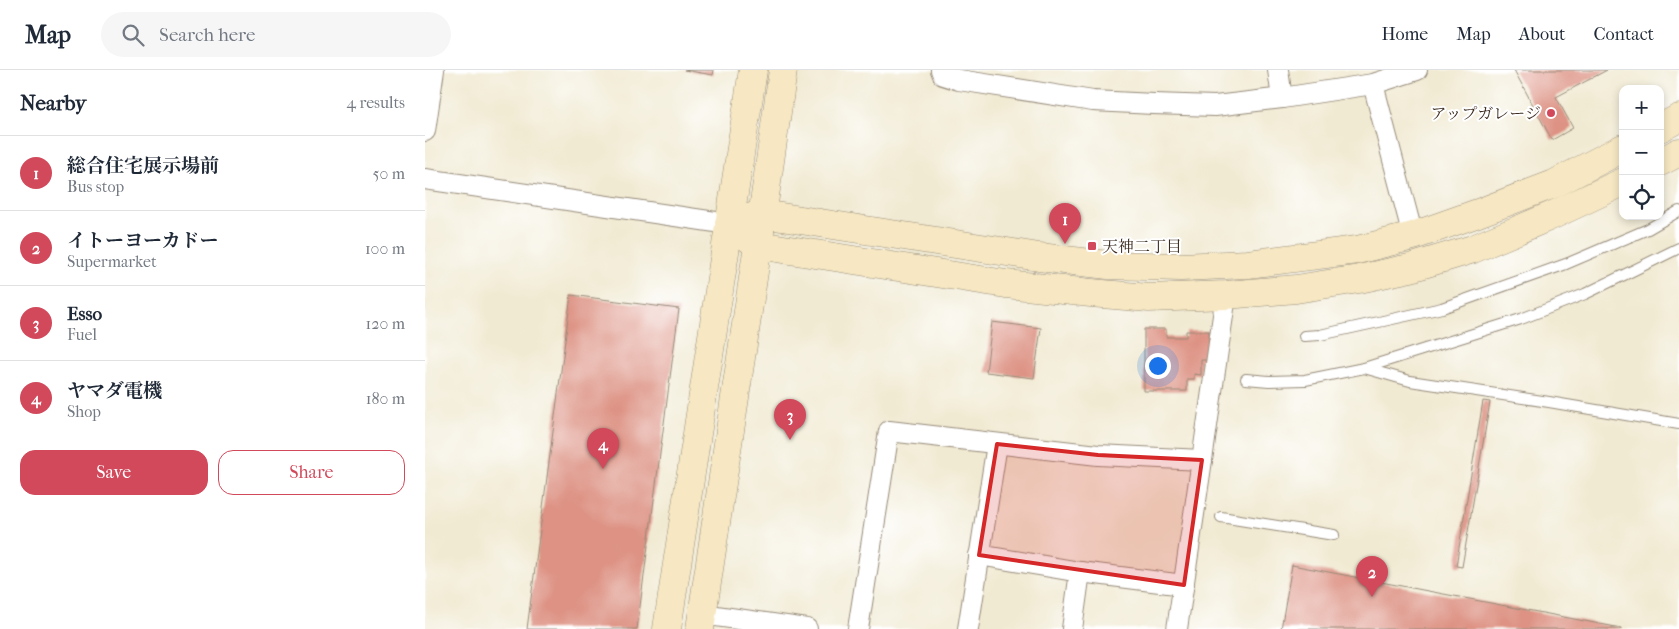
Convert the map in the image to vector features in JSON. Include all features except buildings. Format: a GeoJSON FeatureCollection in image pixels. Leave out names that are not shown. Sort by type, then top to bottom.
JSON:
{"type":"FeatureCollection","features":[{"type":"Feature","properties":{"kind":"street"},"geometry":{"type":"LineString","coordinates":[[425,131],[434,70]]}},
{"type":"Feature","properties":{"kind":"street"},"geometry":{"type":"LineString","coordinates":[[667,629],[753,70]]}},
{"type":"Feature","properties":{"kind":"street"},"geometry":{"type":"LineString","coordinates":[[783,70],[701,622],[807,629]]}},
{"type":"Feature","properties":{"kind":"street"},"geometry":{"type":"LineString","coordinates":[[941,70],[943,75],[959,80],[1093,100],[1215,106],[1373,84],[1417,70]]}},
{"type":"Feature","properties":{"kind":"street"},"geometry":{"type":"LineString","coordinates":[[1278,70],[1282,98]]}},
{"type":"Feature","properties":{"kind":"street"},"geometry":{"type":"LineString","coordinates":[[1373,84],[1413,236]]}},
{"type":"Feature","properties":{"kind":"street"},"geometry":{"type":"LineString","coordinates":[[1664,126],[1679,118]]}},
{"type":"Feature","properties":{"kind":"street"},"geometry":{"type":"LineString","coordinates":[[425,179],[729,224],[763,214],[1039,258],[1108,265],[1181,267],[1248,264],[1357,250],[1413,236],[1477,214],[1554,184],[1619,150]]}},
{"type":"Feature","properties":{"kind":"street"},"geometry":{"type":"LineString","coordinates":[[1664,160],[1679,152]]}},
{"type":"Feature","properties":{"kind":"street"},"geometry":{"type":"LineString","coordinates":[[729,224],[758,245],[1006,284],[1149,298],[1226,295],[1296,289],[1359,279],[1410,268],[1473,249],[1553,215],[1619,184]]}},
{"type":"Feature","properties":{"kind":"street"},"geometry":{"type":"LineString","coordinates":[[1177,629],[1226,295]]}},
{"type":"Feature","properties":{"kind":"street"},"geometry":{"type":"LineString","coordinates":[[858,629],[889,431],[1098,455],[1202,460]]}},
{"type":"Feature","properties":{"kind":"street"},"geometry":{"type":"LineString","coordinates":[[968,629],[997,444]]}},
{"type":"Feature","properties":{"kind":"street"},"geometry":{"type":"LineString","coordinates":[[979,555],[1080,572],[1184,585]]}},
{"type":"Feature","properties":{"kind":"street"},"geometry":{"type":"LineString","coordinates":[[1072,629],[1080,572]]}},
{"type":"Feature","properties":{"kind":"lane"},"geometry":{"type":"LineString","coordinates":[[1304,336],[1320,335],[1441,308],[1566,264],[1647,229],[1679,211]]}},
{"type":"Feature","properties":{"kind":"lane"},"geometry":{"type":"LineString","coordinates":[[1246,379],[1269,381],[1305,380],[1364,368],[1521,319],[1566,301],[1679,248]]}},
{"type":"Feature","properties":{"kind":"lane"},"geometry":{"type":"LineString","coordinates":[[1364,368],[1409,381],[1679,424]]}},
{"type":"Feature","properties":{"kind":"lane"},"geometry":{"type":"LineString","coordinates":[[1221,517],[1334,535]]}},
{"type":"Feature","properties":{"kind":"highlighted area"},"geometry":{"type":"Polygon","coordinates":[[[997,444],[1098,455],[1202,460],[1184,585],[979,555],[997,444]]]}},
{"type":"Feature","properties":{"kind":"place","name":"アップガレージ"},"geometry":{"type":"Point","coordinates":[1551,113]}},
{"type":"Feature","properties":{"kind":"place","name":"総合住宅展示場前"},"geometry":{"type":"Point","coordinates":[1065,244]}},
{"type":"Feature","properties":{"kind":"place","name":"天神二丁目"},"geometry":{"type":"Point","coordinates":[1092,246]}},
{"type":"Feature","properties":{"kind":"place","name":"Esso"},"geometry":{"type":"Point","coordinates":[790,440]}},
{"type":"Feature","properties":{"kind":"place","name":"ヤマダ電機"},"geometry":{"type":"Point","coordinates":[603,469]}},
{"type":"Feature","properties":{"kind":"place","name":"イトーヨーカドー"},"geometry":{"type":"Point","coordinates":[1372,597]}}]}
